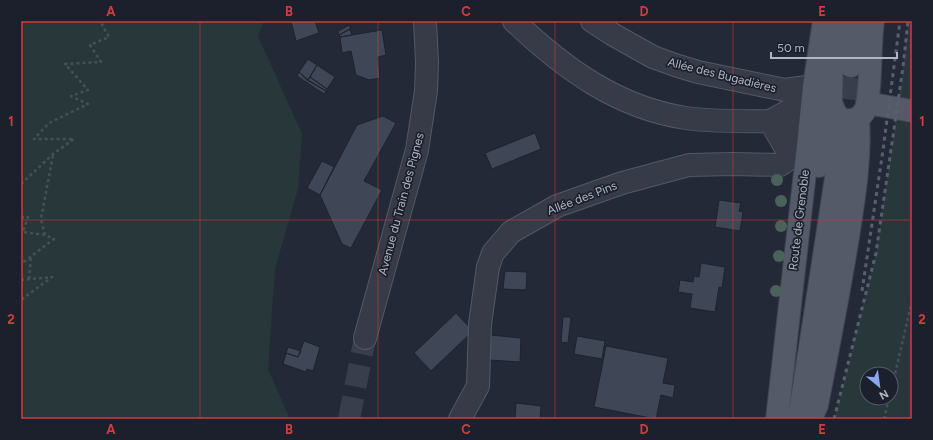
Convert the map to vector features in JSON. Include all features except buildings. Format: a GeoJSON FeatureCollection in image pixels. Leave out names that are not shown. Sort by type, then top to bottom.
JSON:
{"type":"FeatureCollection","features":[{"type":"Feature","properties":{"kind":"main road","name":"Route de Grenoble"},"geometry":{"type":"LineString","coordinates":[[777,419],[814,86],[824,21]]}},
{"type":"Feature","properties":{"kind":"main road"},"geometry":{"type":"LineString","coordinates":[[793,268],[806,242],[823,143],[832,105],[832,66],[840,21]]}},
{"type":"Feature","properties":{"kind":"main road"},"geometry":{"type":"LineString","coordinates":[[851,66],[858,21]]}},
{"type":"Feature","properties":{"kind":"main road"},"geometry":{"type":"LineString","coordinates":[[799,419],[873,21]]}},
{"type":"Feature","properties":{"kind":"main road"},"geometry":{"type":"LineString","coordinates":[[814,86],[832,105],[838,116],[842,119],[853,120],[856,118],[912,112]]}},
{"type":"Feature","properties":{"kind":"main road"},"geometry":{"type":"LineString","coordinates":[[811,419],[817,405],[854,198],[859,145],[856,118]]}},
{"type":"Feature","properties":{"kind":"street","name":"Avenue du Train des Pignes"},"geometry":{"type":"LineString","coordinates":[[365,338],[417,150],[426,91],[427,62],[425,21]]}},
{"type":"Feature","properties":{"kind":"street"},"geometry":{"type":"LineString","coordinates":[[514,21],[550,52],[594,84],[622,100],[640,107],[686,118],[719,121],[787,122],[796,128],[808,146]]}},
{"type":"Feature","properties":{"kind":"street","name":"Allée des Bugadières"},"geometry":{"type":"LineString","coordinates":[[592,21],[653,57],[698,72],[785,90],[814,86]]}},
{"type":"Feature","properties":{"kind":"street"},"geometry":{"type":"LineString","coordinates":[[770,121],[789,112],[801,102],[814,86]]}},
{"type":"Feature","properties":{"kind":"street","name":"Allée des Pins"},"geometry":{"type":"LineString","coordinates":[[460,419],[478,386],[480,324],[488,267],[493,253],[511,232],[557,206],[622,183],[689,165],[780,165],[786,161],[788,152],[770,121]]}},
{"type":"Feature","properties":{"kind":"path"},"geometry":{"type":"LineString","coordinates":[[21,184],[53,154],[74,139],[34,140],[49,123],[88,104],[71,96],[88,90],[65,64],[101,62],[90,45],[109,37],[102,25],[106,21]]}},
{"type":"Feature","properties":{"kind":"path"},"geometry":{"type":"LineString","coordinates":[[911,48],[912,34]]}},
{"type":"Feature","properties":{"kind":"path"},"geometry":{"type":"LineString","coordinates":[[45,234],[42,219],[53,154]]}},
{"type":"Feature","properties":{"kind":"path"},"geometry":{"type":"LineString","coordinates":[[21,218],[28,217],[23,232],[45,234],[54,238],[21,264]]}},
{"type":"Feature","properties":{"kind":"path"},"geometry":{"type":"LineString","coordinates":[[30,279],[31,255]]}},
{"type":"Feature","properties":{"kind":"path"},"geometry":{"type":"LineString","coordinates":[[21,280],[52,277],[21,300]]}},
{"type":"Feature","properties":{"kind":"path"},"geometry":{"type":"LineString","coordinates":[[897,366],[912,301]]}},
{"type":"Feature","properties":{"kind":"path"},"geometry":{"type":"LineString","coordinates":[[884,419],[887,406]]}},
{"type":"Feature","properties":{"kind":"shaded area"},"geometry":{"type":"Polygon","coordinates":[[[21,21],[264,21],[258,36],[302,134],[298,189],[275,269],[268,369],[290,419],[21,419],[21,21]]]}},
{"type":"Feature","properties":{"kind":"shaded area"},"geometry":{"type":"Polygon","coordinates":[[[908,21],[912,21],[912,419],[834,419],[876,253],[903,67],[908,21]]]}},
{"type":"Feature","properties":{"kind":"tunnel"},"geometry":{"type":"LineString","coordinates":[[843,132],[851,66]]}},
{"type":"Feature","properties":{"kind":"tunnel"},"geometry":{"type":"LineString","coordinates":[[349,419],[365,338]]}},
{"type":"Feature","properties":{"kind":"railway"},"geometry":{"type":"LineString","coordinates":[[862,291],[900,21]]}},
{"type":"Feature","properties":{"kind":"railway"},"geometry":{"type":"LineString","coordinates":[[834,419],[876,253],[903,67],[908,21]]}}]}
